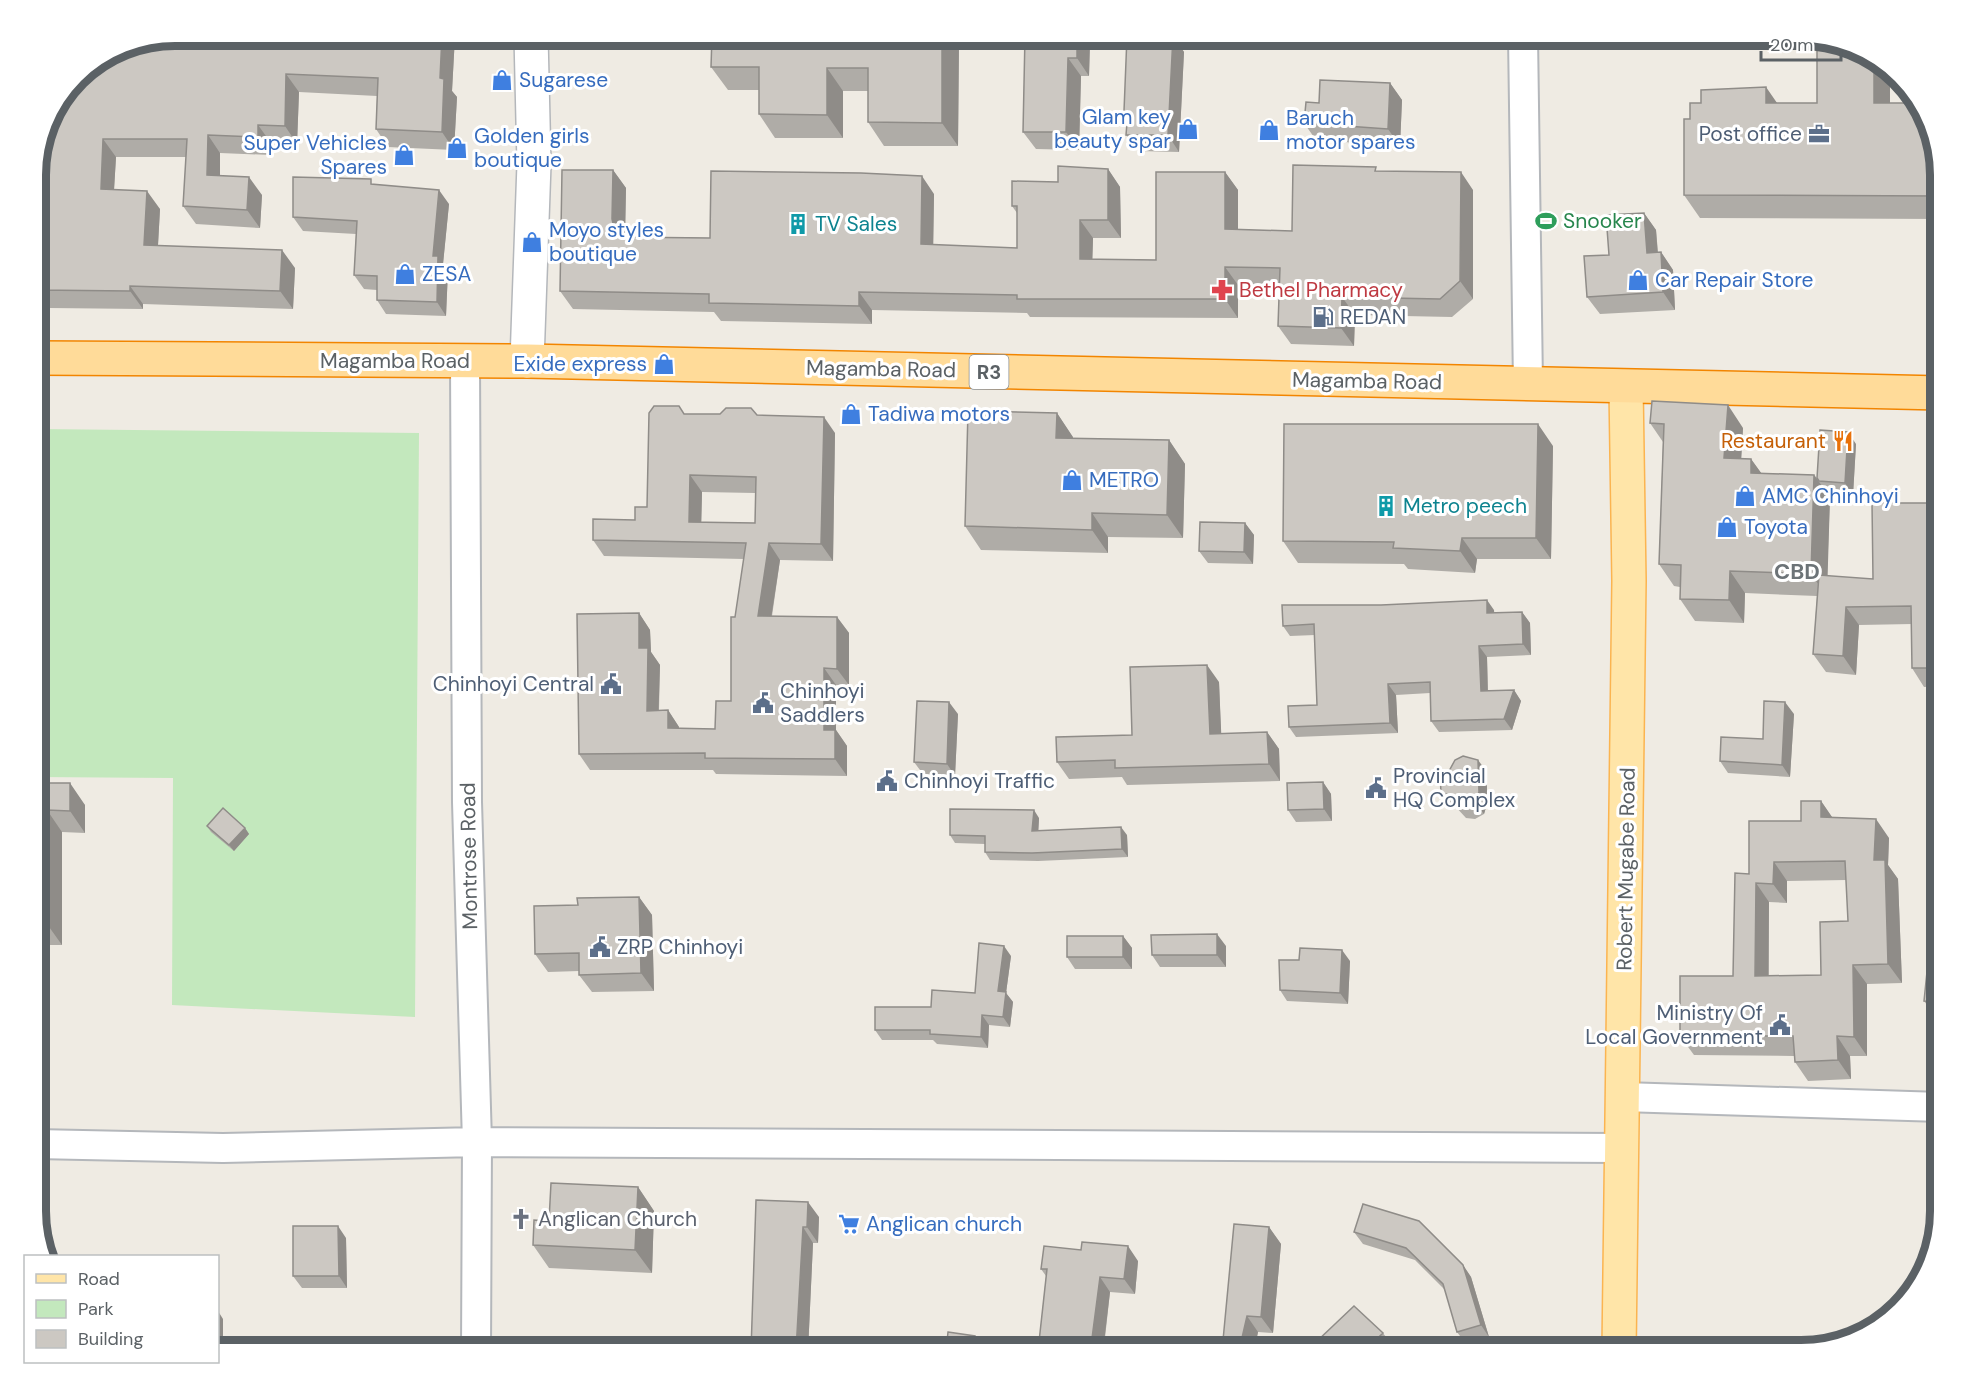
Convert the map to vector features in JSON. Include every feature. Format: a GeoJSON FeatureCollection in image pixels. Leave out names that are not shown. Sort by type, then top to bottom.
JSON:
{"type":"FeatureCollection","features":[{"type":"Feature","properties":{"kind":"highway","name":"Magamba Road"},"geometry":{"type":"LineString","coordinates":[[47,358],[526,361],[1930,393]]}},
{"type":"Feature","properties":{"kind":"main road","name":"Robert Mugabe Road"},"geometry":{"type":"LineString","coordinates":[[1619,1340],[1629,581],[1626,387]]}},
{"type":"Feature","properties":{"kind":"street"},"geometry":{"type":"LineString","coordinates":[[526,361],[534,164],[531,46]]}},
{"type":"Feature","properties":{"kind":"street"},"geometry":{"type":"LineString","coordinates":[[1523,46],[1528,384]]}},
{"type":"Feature","properties":{"kind":"street","name":"Montrose Road"},"geometry":{"type":"LineString","coordinates":[[465,362],[467,802],[477,1142],[476,1340]]}},
{"type":"Feature","properties":{"kind":"street"},"geometry":{"type":"LineString","coordinates":[[1623,1096],[1930,1107]]}},
{"type":"Feature","properties":{"kind":"street"},"geometry":{"type":"LineString","coordinates":[[47,1144],[223,1148],[477,1142],[1620,1148]]}},
{"type":"Feature","properties":{"kind":"green space"},"geometry":{"type":"Polygon","coordinates":[[[47,429],[419,433],[415,1017],[172,1005],[173,778],[47,777],[47,429]]]}},
{"type":"Feature","properties":{"kind":"building"},"geometry":{"type":"Polygon","coordinates":[[[176,46],[442,46],[440,78],[444,79],[442,132],[376,129],[378,78],[286,74],[285,126],[258,125],[258,137],[208,135],[207,175],[249,177],[247,210],[183,206],[187,139],[103,139],[101,189],[147,191],[144,245],[282,250],[280,291],[130,286],[130,291],[47,290],[47,167],[51,142],[56,126],[68,104],[84,84],[97,73],[126,56],[151,49],[176,46]]]}},
{"type":"Feature","properties":{"kind":"building"},"geometry":{"type":"Polygon","coordinates":[[[712,46],[942,46],[942,123],[868,122],[868,68],[827,68],[827,115],[759,114],[759,67],[711,67],[712,46]]]}},
{"type":"Feature","properties":{"kind":"building"},"geometry":{"type":"Polygon","coordinates":[[[1025,46],[1077,46],[1077,58],[1068,58],[1066,132],[1023,132],[1025,46]]]}},
{"type":"Feature","properties":{"kind":"building"},"geometry":{"type":"Polygon","coordinates":[[[1127,46],[1172,46],[1168,135],[1126,135],[1128,111],[1124,111],[1127,46]]]}},
{"type":"Feature","properties":{"kind":"building","name":"Post office"},"geometry":{"type":"Polygon","coordinates":[[[1817,48],[1851,56],[1873,68],[1874,103],[1908,103],[1921,126],[1929,159],[1930,196],[1684,195],[1684,119],[1690,119],[1690,103],[1701,103],[1701,90],[1766,87],[1766,103],[1817,103],[1817,48]]]}},
{"type":"Feature","properties":{"kind":"building"},"geometry":{"type":"Polygon","coordinates":[[[1320,80],[1390,83],[1388,129],[1304,123],[1306,102],[1319,103],[1320,80]]]}},
{"type":"Feature","properties":{"kind":"building"},"geometry":{"type":"Polygon","coordinates":[[[1293,165],[1376,167],[1375,171],[1461,172],[1460,281],[1440,299],[1342,297],[1341,328],[1278,326],[1280,268],[1225,267],[1225,299],[1017,299],[1017,295],[859,292],[859,306],[709,303],[709,294],[560,291],[562,170],[613,170],[612,219],[616,237],[710,238],[711,171],[861,173],[922,176],[921,244],[1017,248],[1017,206],[1012,206],[1012,181],[1058,182],[1058,166],[1108,169],[1108,220],[1080,220],[1080,259],[1156,260],[1156,172],[1225,172],[1225,229],[1292,231],[1293,165]]]}},
{"type":"Feature","properties":{"kind":"building"},"geometry":{"type":"Polygon","coordinates":[[[293,177],[371,179],[371,184],[439,190],[433,256],[438,256],[437,302],[377,300],[377,276],[354,275],[357,221],[293,217],[293,177]]]}},
{"type":"Feature","properties":{"kind":"building"},"geometry":{"type":"Polygon","coordinates":[[[1644,213],[1647,253],[1661,252],[1663,292],[1587,297],[1584,256],[1609,255],[1606,215],[1644,213]]]}},
{"type":"Feature","properties":{"kind":"building"},"geometry":{"type":"Polygon","coordinates":[[[1652,401],[1728,405],[1724,458],[1751,459],[1751,473],[1814,475],[1811,574],[1730,571],[1729,600],[1680,599],[1681,565],[1659,564],[1664,424],[1650,423],[1652,401]]]}},
{"type":"Feature","properties":{"kind":"building"},"geometry":{"type":"Polygon","coordinates":[[[654,406],[679,406],[684,414],[720,414],[726,408],[751,408],[757,415],[824,417],[821,544],[769,543],[758,616],[837,617],[837,669],[824,668],[824,730],[835,730],[835,759],[705,758],[705,753],[579,754],[577,614],[639,613],[639,648],[648,648],[647,711],[668,710],[668,728],[715,729],[716,701],[731,701],[731,617],[735,617],[746,543],[593,540],[593,519],[635,520],[635,507],[647,507],[649,413],[654,406]],[[690,475],[689,522],[755,523],[756,477],[690,475]]]}},
{"type":"Feature","properties":{"kind":"building"},"geometry":{"type":"Polygon","coordinates":[[[968,411],[1057,413],[1056,438],[1169,440],[1167,515],[1092,513],[1092,530],[965,526],[968,411]]]}},
{"type":"Feature","properties":{"kind":"building"},"geometry":{"type":"Polygon","coordinates":[[[1284,424],[1538,424],[1536,538],[1462,538],[1460,551],[1393,548],[1394,542],[1283,541],[1284,424]]]}},
{"type":"Feature","properties":{"kind":"building"},"geometry":{"type":"Polygon","coordinates":[[[1820,430],[1848,432],[1845,483],[1819,481],[1817,478],[1820,430]]]}},
{"type":"Feature","properties":{"kind":"building"},"geometry":{"type":"Polygon","coordinates":[[[1872,503],[1930,503],[1930,668],[1912,668],[1911,606],[1846,607],[1843,656],[1813,654],[1819,575],[1873,579],[1872,503]]]}},
{"type":"Feature","properties":{"kind":"building"},"geometry":{"type":"Polygon","coordinates":[[[1200,522],[1245,523],[1244,552],[1199,551],[1200,522]]]}},
{"type":"Feature","properties":{"kind":"building"},"geometry":{"type":"Polygon","coordinates":[[[1487,600],[1487,613],[1522,612],[1523,644],[1479,646],[1481,691],[1514,690],[1504,719],[1431,721],[1430,682],[1388,684],[1390,723],[1289,727],[1288,706],[1317,705],[1314,624],[1283,626],[1282,605],[1381,605],[1487,600]]]}},
{"type":"Feature","properties":{"kind":"building"},"geometry":{"type":"Polygon","coordinates":[[[1207,665],[1210,734],[1267,732],[1269,764],[1115,768],[1115,760],[1057,762],[1056,737],[1132,735],[1130,667],[1207,665]]]}},
{"type":"Feature","properties":{"kind":"building"},"geometry":{"type":"Polygon","coordinates":[[[917,701],[949,702],[947,764],[914,762],[917,701]]]}},
{"type":"Feature","properties":{"kind":"building"},"geometry":{"type":"Polygon","coordinates":[[[1764,701],[1785,702],[1782,765],[1720,761],[1721,737],[1763,739],[1764,701]]]}},
{"type":"Feature","properties":{"kind":"building"},"geometry":{"type":"Polygon","coordinates":[[[1463,756],[1478,760],[1479,792],[1475,802],[1466,807],[1458,806],[1447,794],[1441,794],[1440,771],[1449,771],[1455,760],[1463,756]]]}},
{"type":"Feature","properties":{"kind":"building"},"geometry":{"type":"Polygon","coordinates":[[[1323,782],[1324,809],[1288,810],[1287,783],[1323,782]]]}},
{"type":"Feature","properties":{"kind":"building"},"geometry":{"type":"Polygon","coordinates":[[[47,783],[70,783],[70,811],[47,810],[47,783]]]}},
{"type":"Feature","properties":{"kind":"building"},"geometry":{"type":"Polygon","coordinates":[[[1801,801],[1821,801],[1821,817],[1876,819],[1874,860],[1885,860],[1888,964],[1853,965],[1854,1037],[1837,1036],[1838,1060],[1795,1062],[1793,1036],[1680,1036],[1680,976],[1733,976],[1735,873],[1749,874],[1749,821],[1801,821],[1801,801]],[[1845,861],[1774,862],[1773,884],[1756,883],[1755,976],[1821,975],[1820,922],[1848,921],[1845,861]]]}},
{"type":"Feature","properties":{"kind":"building"},"geometry":{"type":"Polygon","coordinates":[[[223,808],[245,828],[229,845],[207,826],[223,808]]]}},
{"type":"Feature","properties":{"kind":"building"},"geometry":{"type":"Polygon","coordinates":[[[950,809],[1034,810],[1032,831],[1121,827],[1122,849],[1032,853],[985,852],[985,836],[950,835],[950,809]]]}},
{"type":"Feature","properties":{"kind":"building","name":"ZRP Chinhoyi"},"geometry":{"type":"Polygon","coordinates":[[[639,897],[641,973],[579,975],[579,953],[535,954],[534,906],[578,905],[577,898],[639,897]]]}},
{"type":"Feature","properties":{"kind":"building"},"geometry":{"type":"Polygon","coordinates":[[[1217,934],[1217,955],[1152,955],[1151,935],[1217,934]]]}},
{"type":"Feature","properties":{"kind":"building"},"geometry":{"type":"Polygon","coordinates":[[[1067,936],[1123,936],[1123,957],[1067,957],[1067,936]]]}},
{"type":"Feature","properties":{"kind":"building"},"geometry":{"type":"Polygon","coordinates":[[[1930,942],[1930,1001],[1924,1001],[1930,942]]]}},
{"type":"Feature","properties":{"kind":"building"},"geometry":{"type":"Polygon","coordinates":[[[979,943],[1004,946],[998,991],[1006,992],[1003,1017],[982,1015],[981,1037],[930,1034],[930,1030],[875,1030],[875,1007],[931,1007],[932,990],[975,993],[979,943]]]}},
{"type":"Feature","properties":{"kind":"building"},"geometry":{"type":"Polygon","coordinates":[[[1300,948],[1342,950],[1340,993],[1280,990],[1279,960],[1299,960],[1300,948]]]}},
{"type":"Feature","properties":{"kind":"building"},"geometry":{"type":"Polygon","coordinates":[[[551,1183],[638,1187],[635,1250],[533,1245],[534,1220],[549,1221],[551,1183]]]}},
{"type":"Feature","properties":{"kind":"building"},"geometry":{"type":"Polygon","coordinates":[[[756,1200],[808,1202],[807,1227],[803,1227],[797,1340],[751,1340],[756,1200]]]}},
{"type":"Feature","properties":{"kind":"building"},"geometry":{"type":"Polygon","coordinates":[[[1363,1204],[1419,1221],[1463,1265],[1481,1325],[1457,1332],[1443,1284],[1406,1248],[1354,1232],[1363,1204]]]}},
{"type":"Feature","properties":{"kind":"building"},"geometry":{"type":"Polygon","coordinates":[[[1234,1224],[1269,1227],[1261,1317],[1247,1316],[1242,1340],[1223,1340],[1234,1224]]]}},
{"type":"Feature","properties":{"kind":"building"},"geometry":{"type":"Polygon","coordinates":[[[293,1226],[338,1226],[339,1276],[293,1276],[293,1226]]]}},
{"type":"Feature","properties":{"kind":"building"},"geometry":{"type":"Polygon","coordinates":[[[1082,1242],[1128,1246],[1124,1279],[1100,1277],[1092,1340],[1039,1340],[1047,1269],[1041,1269],[1044,1246],[1081,1250],[1082,1242]]]}},
{"type":"Feature","properties":{"kind":"building"},"geometry":{"type":"Polygon","coordinates":[[[1354,1306],[1383,1333],[1376,1340],[1318,1340],[1354,1306]]]}},
{"type":"Feature","properties":{"kind":"building"},"geometry":{"type":"Polygon","coordinates":[[[948,1332],[975,1336],[974,1340],[947,1340],[948,1332]]]}},
{"type":"Feature","properties":{"kind":"place","name":"Sugarese"},"geometry":{"type":"Point","coordinates":[502,80]}},
{"type":"Feature","properties":{"kind":"place","name":"Glam key beauty spar"},"geometry":{"type":"Point","coordinates":[1188,129]}},
{"type":"Feature","properties":{"kind":"place","name":"Baruch motor spares"},"geometry":{"type":"Point","coordinates":[1269,130]}},
{"type":"Feature","properties":{"kind":"place","name":"Post office"},"geometry":{"type":"Point","coordinates":[1819,134]}},
{"type":"Feature","properties":{"kind":"place","name":"Golden girls boutique"},"geometry":{"type":"Point","coordinates":[457,148]}},
{"type":"Feature","properties":{"kind":"place","name":"Super Vehicles Spares"},"geometry":{"type":"Point","coordinates":[404,155]}},
{"type":"Feature","properties":{"kind":"place","name":"Snooker"},"geometry":{"type":"Point","coordinates":[1546,221]}},
{"type":"Feature","properties":{"kind":"place","name":"TV Sales"},"geometry":{"type":"Point","coordinates":[798,224]}},
{"type":"Feature","properties":{"kind":"place","name":"Moyo styles boutique"},"geometry":{"type":"Point","coordinates":[532,242]}},
{"type":"Feature","properties":{"kind":"place","name":"ZESA"},"geometry":{"type":"Point","coordinates":[405,274]}},
{"type":"Feature","properties":{"kind":"place","name":"Car Repair Store"},"geometry":{"type":"Point","coordinates":[1638,280]}},
{"type":"Feature","properties":{"kind":"place","name":"Bethel Pharmacy"},"geometry":{"type":"Point","coordinates":[1222,290]}},
{"type":"Feature","properties":{"kind":"place","name":"REDAN"},"geometry":{"type":"Point","coordinates":[1323,317]}},
{"type":"Feature","properties":{"kind":"place","name":"Exide express"},"geometry":{"type":"Point","coordinates":[664,364]}},
{"type":"Feature","properties":{"kind":"place","name":"Tadiwa motors"},"geometry":{"type":"Point","coordinates":[851,414]}},
{"type":"Feature","properties":{"kind":"place","name":"Restaurant"},"geometry":{"type":"Point","coordinates":[1843,441]}},
{"type":"Feature","properties":{"kind":"place","name":"METRO"},"geometry":{"type":"Point","coordinates":[1072,480]}},
{"type":"Feature","properties":{"kind":"place","name":"AMC Chinhoyi"},"geometry":{"type":"Point","coordinates":[1745,496]}},
{"type":"Feature","properties":{"kind":"place","name":"Metro peech"},"geometry":{"type":"Point","coordinates":[1386,506]}},
{"type":"Feature","properties":{"kind":"place","name":"Toyota"},"geometry":{"type":"Point","coordinates":[1727,527]}},
{"type":"Feature","properties":{"kind":"place","name":"Chinhoyi Central"},"geometry":{"type":"Point","coordinates":[611,684]}},
{"type":"Feature","properties":{"kind":"place","name":"Chinhoyi Saddlers"},"geometry":{"type":"Point","coordinates":[763,703]}},
{"type":"Feature","properties":{"kind":"place","name":"Chinhoyi Traffic"},"geometry":{"type":"Point","coordinates":[887,781]}},
{"type":"Feature","properties":{"kind":"place","name":"Provincial HQ Complex"},"geometry":{"type":"Point","coordinates":[1376,788]}},
{"type":"Feature","properties":{"kind":"place","name":"ZRP Chinhoyi"},"geometry":{"type":"Point","coordinates":[600,947]}},
{"type":"Feature","properties":{"kind":"place","name":"Ministry Of Local Government"},"geometry":{"type":"Point","coordinates":[1780,1025]}},
{"type":"Feature","properties":{"kind":"place","name":"Anglican Church"},"geometry":{"type":"Point","coordinates":[521,1219]}},
{"type":"Feature","properties":{"kind":"place","name":"Anglican church"},"geometry":{"type":"Point","coordinates":[849,1224]}},
{"type":"Feature","properties":{"kind":"district","name":"CBD"},"geometry":{"type":"Point","coordinates":[1797,571]}}]}
